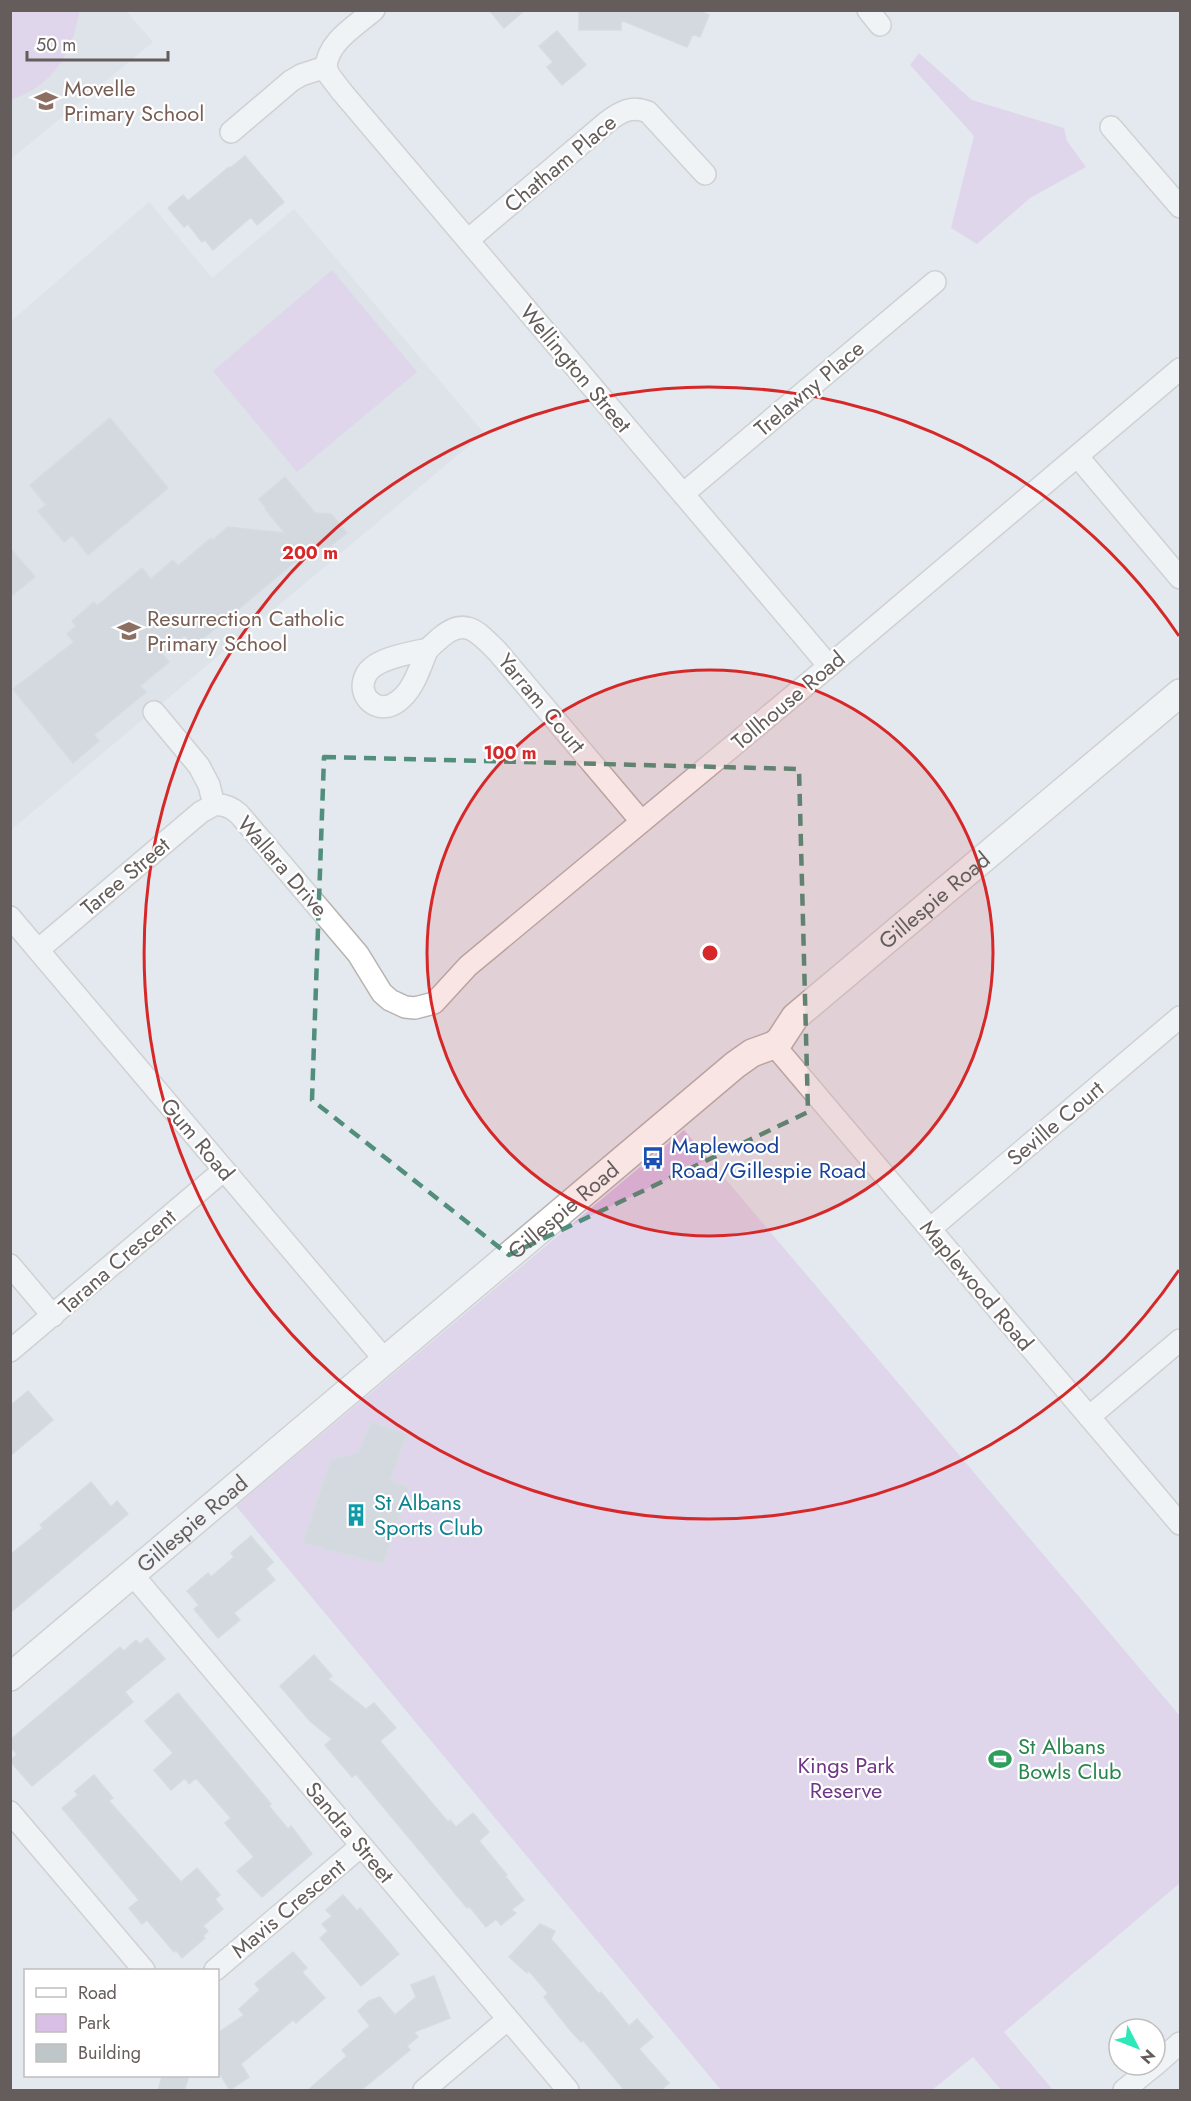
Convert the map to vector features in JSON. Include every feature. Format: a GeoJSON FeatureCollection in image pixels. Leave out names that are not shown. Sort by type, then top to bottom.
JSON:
{"type":"FeatureCollection","features":[{"type":"Feature","properties":{"kind":"street"},"geometry":{"type":"LineString","coordinates":[[231,132],[291,81],[301,75],[326,67],[331,49],[374,10]]}},
{"type":"Feature","properties":{"kind":"street","name":"Wellington Street"},"geometry":{"type":"LineString","coordinates":[[326,67],[334,83],[829,666]]}},
{"type":"Feature","properties":{"kind":"street","name":"Chatham Place"},"geometry":{"type":"LineString","coordinates":[[468,240],[607,122],[619,113],[631,109],[640,108],[648,112],[705,174]]}},
{"type":"Feature","properties":{"kind":"street"},"geometry":{"type":"LineString","coordinates":[[1112,127],[1180,207]]}},
{"type":"Feature","properties":{"kind":"street","name":"Trelawny Place"},"geometry":{"type":"LineString","coordinates":[[683,494],[935,282]]}},
{"type":"Feature","properties":{"kind":"street","name":"Tollhouse Road"},"geometry":{"type":"LineString","coordinates":[[390,1000],[405,1007],[415,1008],[434,1003],[468,966],[829,666],[1180,369]]}},
{"type":"Feature","properties":{"kind":"street"},"geometry":{"type":"LineString","coordinates":[[1077,457],[1180,578]]}},
{"type":"Feature","properties":{"kind":"street","name":"Yarram Court"},"geometry":{"type":"LineString","coordinates":[[428,649],[455,628],[462,626],[482,635],[641,821]]}},
{"type":"Feature","properties":{"kind":"street","name":"Gillespie Road"},"geometry":{"type":"LineString","coordinates":[[10,1677],[735,1065],[752,1053],[774,1045],[780,1040],[795,1017],[1177,693]]}},
{"type":"Feature","properties":{"kind":"street","name":"Wallara Drive"},"geometry":{"type":"LineString","coordinates":[[154,712],[199,766],[209,785],[214,805],[232,808],[239,814],[358,954],[382,993],[390,1000]]}},
{"type":"Feature","properties":{"kind":"street","name":"Taree Street"},"geometry":{"type":"LineString","coordinates":[[38,950],[201,812],[214,805]]}},
{"type":"Feature","properties":{"kind":"street","name":"Gum Road"},"geometry":{"type":"LineString","coordinates":[[10,917],[385,1360]]}},
{"type":"Feature","properties":{"kind":"street","name":"Seville Court"},"geometry":{"type":"LineString","coordinates":[[930,1229],[1180,1017]]}},
{"type":"Feature","properties":{"kind":"street","name":"Maplewood Road"},"geometry":{"type":"LineString","coordinates":[[774,1045],[1180,1524]]}},
{"type":"Feature","properties":{"kind":"street","name":"Tarana Crescent"},"geometry":{"type":"LineString","coordinates":[[10,1352],[224,1170]]}},
{"type":"Feature","properties":{"kind":"street"},"geometry":{"type":"LineString","coordinates":[[10,1265],[53,1316]]}},
{"type":"Feature","properties":{"kind":"street"},"geometry":{"type":"LineString","coordinates":[[1089,1417],[1180,1340]]}},
{"type":"Feature","properties":{"kind":"street","name":"Sandra Street"},"geometry":{"type":"LineString","coordinates":[[132,1574],[568,2091]]}},
{"type":"Feature","properties":{"kind":"street"},"geometry":{"type":"LineString","coordinates":[[10,1812],[142,1969]]}},
{"type":"Feature","properties":{"kind":"street","name":"Mavis Crescent"},"geometry":{"type":"LineString","coordinates":[[217,1969],[361,1846]]}},
{"type":"Feature","properties":{"kind":"street"},"geometry":{"type":"LineString","coordinates":[[424,2091],[508,2019]]}},
{"type":"Feature","properties":{"kind":"street"},"geometry":{"type":"LineString","coordinates":[[1167,2054],[1180,2043]]}},
{"type":"Feature","properties":{"kind":"street"},"geometry":{"type":"LineString","coordinates":[[1124,2091],[1141,2077]]}},
{"type":"Feature","properties":{"kind":"highlighted area"},"geometry":{"type":"Polygon","coordinates":[[[324,757],[799,769],[808,1112],[509,1255],[312,1100],[324,757]]]}},
{"type":"Feature","properties":{"kind":"shaded area","name":"Movelle Primary School"},"geometry":{"type":"Polygon","coordinates":[[[11,11],[126,11],[153,42],[11,159],[11,11]]]}},
{"type":"Feature","properties":{"kind":"shaded area","name":"Resurrection Catholic Primary School"},"geometry":{"type":"Polygon","coordinates":[[[149,202],[212,278],[294,209],[484,433],[11,830],[10,322],[149,202]]]}},
{"type":"Feature","properties":{"kind":"green space"},"geometry":{"type":"Polygon","coordinates":[[[11,10],[79,12],[71,42],[58,66],[38,86],[11,100],[11,10]]]}},
{"type":"Feature","properties":{"kind":"green space"},"geometry":{"type":"Polygon","coordinates":[[[919,53],[972,100],[1064,128],[1067,141],[1086,167],[1030,198],[977,244],[951,228],[974,136],[910,65],[919,53]]]}},
{"type":"Feature","properties":{"kind":"green space"},"geometry":{"type":"Polygon","coordinates":[[[332,270],[417,372],[297,472],[213,371],[332,270]]]}},
{"type":"Feature","properties":{"kind":"green space","name":"Kings Park Reserve"},"geometry":{"type":"Polygon","coordinates":[[[684,1130],[1180,1716],[1180,1883],[1004,2032],[1053,2090],[1001,2090],[973,2057],[932,2090],[721,2090],[236,1506],[684,1130]]]}},
{"type":"Feature","properties":{"kind":"building"},"geometry":{"type":"Polygon","coordinates":[[[489,10],[525,10],[504,28],[489,10]]]}},
{"type":"Feature","properties":{"kind":"building"},"geometry":{"type":"Polygon","coordinates":[[[579,10],[697,10],[709,15],[700,37],[693,34],[687,47],[621,20],[621,30],[579,30],[579,10]]]}},
{"type":"Feature","properties":{"kind":"building"},"geometry":{"type":"Polygon","coordinates":[[[557,31],[586,65],[562,85],[547,67],[553,62],[539,46],[557,31]]]}},
{"type":"Feature","properties":{"kind":"building"},"geometry":{"type":"Polygon","coordinates":[[[245,156],[284,202],[257,225],[251,217],[213,250],[205,240],[202,242],[188,224],[184,227],[168,208],[183,195],[188,201],[245,156]]]}},
{"type":"Feature","properties":{"kind":"building"},"geometry":{"type":"Polygon","coordinates":[[[110,418],[168,488],[88,555],[72,535],[64,542],[38,511],[46,505],[30,485],[110,418]]]}},
{"type":"Feature","properties":{"kind":"building"},"geometry":{"type":"Polygon","coordinates":[[[285,477],[315,513],[331,514],[347,533],[328,548],[313,547],[194,646],[185,635],[162,654],[169,662],[140,686],[146,692],[94,735],[99,741],[73,763],[13,689],[74,642],[67,634],[76,626],[72,621],[94,602],[97,606],[142,568],[151,579],[173,560],[178,566],[228,527],[285,533],[259,499],[285,477]]]}},
{"type":"Feature","properties":{"kind":"building"},"geometry":{"type":"Polygon","coordinates":[[[10,548],[35,577],[10,597],[10,548]]]}},
{"type":"Feature","properties":{"kind":"building"},"geometry":{"type":"Polygon","coordinates":[[[28,1391],[53,1420],[10,1456],[10,1406],[28,1391]]]}},
{"type":"Feature","properties":{"kind":"building","name":"St Albans Sports Club"},"geometry":{"type":"Polygon","coordinates":[[[371,1422],[406,1435],[390,1480],[409,1488],[383,1564],[303,1543],[331,1460],[359,1453],[371,1422]]]}},
{"type":"Feature","properties":{"kind":"building"},"geometry":{"type":"Polygon","coordinates":[[[91,1482],[111,1507],[117,1501],[128,1514],[10,1613],[10,1555],[43,1528],[40,1525],[91,1482]]]}},
{"type":"Feature","properties":{"kind":"building"},"geometry":{"type":"Polygon","coordinates":[[[251,1536],[273,1562],[266,1569],[275,1580],[234,1613],[240,1620],[218,1638],[194,1609],[199,1605],[187,1591],[208,1573],[211,1577],[234,1557],[231,1553],[251,1536]]]}},
{"type":"Feature","properties":{"kind":"building"},"geometry":{"type":"Polygon","coordinates":[[[147,1638],[165,1659],[125,1692],[133,1702],[32,1786],[10,1761],[17,1754],[10,1747],[10,1740],[120,1647],[124,1651],[136,1640],[140,1644],[147,1638]]]}},
{"type":"Feature","properties":{"kind":"building"},"geometry":{"type":"Polygon","coordinates":[[[314,1655],[332,1676],[328,1679],[366,1709],[374,1703],[396,1728],[380,1741],[448,1822],[450,1820],[456,1827],[473,1813],[489,1832],[479,1841],[524,1900],[511,1910],[516,1913],[501,1925],[496,1919],[486,1927],[469,1906],[467,1908],[356,1774],[352,1777],[325,1745],[332,1739],[310,1721],[280,1686],[314,1655]]]}},
{"type":"Feature","properties":{"kind":"building"},"geometry":{"type":"Polygon","coordinates":[[[178,1693],[271,1804],[269,1806],[288,1829],[291,1826],[312,1854],[262,1897],[237,1871],[254,1857],[225,1823],[231,1818],[196,1778],[189,1784],[185,1778],[171,1790],[154,1770],[173,1753],[145,1721],[178,1693]]]}},
{"type":"Feature","properties":{"kind":"building"},"geometry":{"type":"Polygon","coordinates":[[[94,1775],[113,1798],[109,1801],[181,1882],[197,1868],[220,1895],[215,1899],[223,1909],[203,1926],[208,1931],[203,1936],[205,1938],[182,1958],[176,1950],[174,1952],[147,1920],[142,1924],[129,1908],[139,1900],[62,1808],[78,1795],[75,1791],[94,1775]]]}},
{"type":"Feature","properties":{"kind":"building"},"geometry":{"type":"Polygon","coordinates":[[[343,1895],[357,1911],[360,1908],[399,1954],[361,1986],[320,1938],[328,1931],[322,1924],[332,1916],[326,1910],[343,1895]]]}},
{"type":"Feature","properties":{"kind":"building"},"geometry":{"type":"Polygon","coordinates":[[[540,1924],[555,1931],[551,1939],[599,1994],[601,1992],[629,2026],[637,2019],[653,2037],[639,2049],[669,2083],[660,2091],[625,2091],[583,2040],[581,2042],[570,2030],[544,1997],[548,1993],[529,1971],[527,1973],[509,1957],[540,1924]]]}},
{"type":"Feature","properties":{"kind":"building"},"geometry":{"type":"Polygon","coordinates":[[[293,1952],[307,1968],[302,1972],[325,1998],[296,2023],[293,2020],[241,2064],[249,2077],[230,2090],[219,2073],[219,2032],[244,2015],[239,2009],[260,1990],[255,1984],[293,1952]]]}},
{"type":"Feature","properties":{"kind":"building"},"geometry":{"type":"Polygon","coordinates":[[[434,1976],[450,2018],[414,2032],[418,2037],[407,2046],[410,2050],[360,2091],[307,2091],[347,2056],[342,2050],[370,2026],[358,2011],[369,2001],[380,1997],[395,2015],[416,1997],[411,1985],[434,1976]]]}},
{"type":"Feature","properties":{"kind":"building"},"geometry":{"type":"Polygon","coordinates":[[[162,2077],[189,2077],[184,2091],[158,2091],[162,2077]]]}},
{"type":"Feature","properties":{"kind":"place","name":"Movelle Primary School"},"geometry":{"type":"Point","coordinates":[46,101]}},
{"type":"Feature","properties":{"kind":"place","name":"Resurrection Catholic Primary School"},"geometry":{"type":"Point","coordinates":[129,631]}},
{"type":"Feature","properties":{"kind":"place","name":"Maplewood Road/Gillespie Road"},"geometry":{"type":"Point","coordinates":[653,1158]}},
{"type":"Feature","properties":{"kind":"place","name":"St Albans Sports Club"},"geometry":{"type":"Point","coordinates":[356,1515]}},
{"type":"Feature","properties":{"kind":"place","name":"St Albans Bowls Club"},"geometry":{"type":"Point","coordinates":[1000,1759]}}]}
